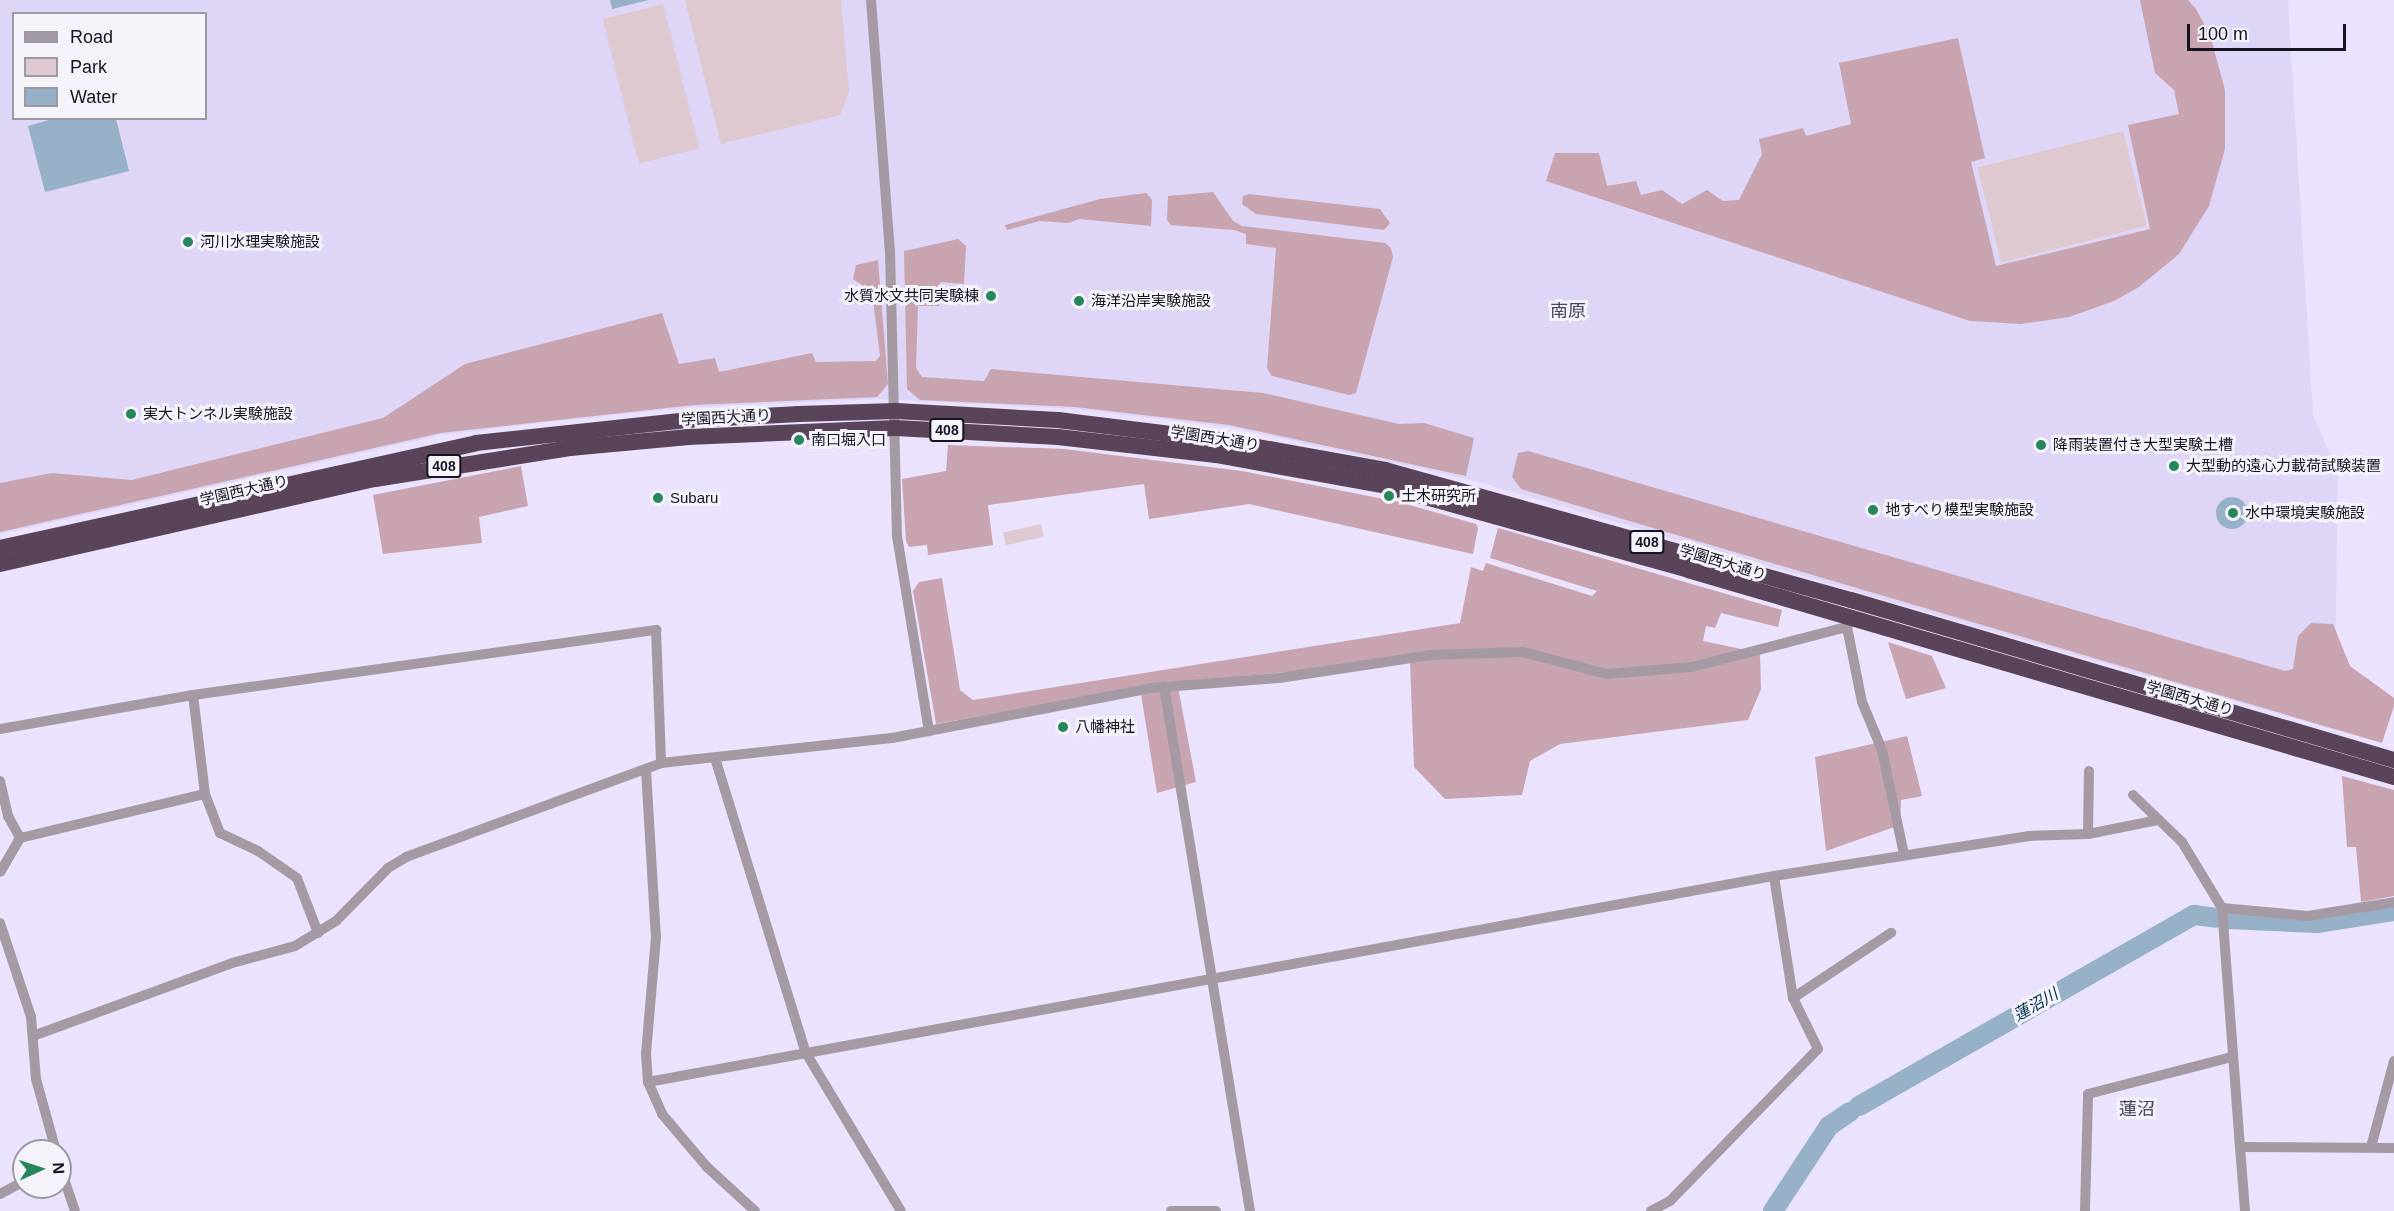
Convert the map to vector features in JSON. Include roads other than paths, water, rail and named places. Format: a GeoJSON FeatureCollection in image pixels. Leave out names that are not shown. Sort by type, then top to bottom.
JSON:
{"type":"FeatureCollection","features":[{"type":"Feature","properties":{"kind":"highway","name":"学園西大通り"},"geometry":{"type":"LineString","coordinates":[[0,564],[375,479],[575,439],[687,420],[896,411],[1058,420],[1141,429],[1385,470],[1782,580],[2394,760]]}},
{"type":"Feature","properties":{"kind":"highway","name":"学園西大通り"},"geometry":{"type":"LineString","coordinates":[[0,548],[476,443],[896,428],[1140,445],[1365,482],[1677,567],[1849,623],[2394,777]]}},
{"type":"Feature","properties":{"kind":"street"},"geometry":{"type":"LineString","coordinates":[[871,0],[890,251],[896,411],[897,536],[929,731]]}},
{"type":"Feature","properties":{"kind":"street"},"geometry":{"type":"LineString","coordinates":[[33,1036],[88,1019],[232,963],[296,946],[336,921],[388,868],[406,857],[576,792],[661,763],[929,731],[1164,686],[1279,678],[1431,655],[1523,652],[1578,669],[1621,673],[1692,667],[1849,623],[1860,693],[1882,750],[1904,854]]}},
{"type":"Feature","properties":{"kind":"street"},"geometry":{"type":"LineString","coordinates":[[0,729],[193,695],[656,630],[661,763]]}},
{"type":"Feature","properties":{"kind":"street"},"geometry":{"type":"LineString","coordinates":[[1164,686],[1250,1211]]}},
{"type":"Feature","properties":{"kind":"street"},"geometry":{"type":"LineString","coordinates":[[193,695],[205,794],[220,833],[258,851],[297,878],[318,933]]}},
{"type":"Feature","properties":{"kind":"street"},"geometry":{"type":"LineString","coordinates":[[715,758],[806,1053],[901,1211]]}},
{"type":"Feature","properties":{"kind":"street"},"geometry":{"type":"LineString","coordinates":[[646,770],[656,937],[646,1054],[648,1082],[662,1114],[707,1167],[755,1211]]}},
{"type":"Feature","properties":{"kind":"street"},"geometry":{"type":"LineString","coordinates":[[2088,834],[2089,771]]}},
{"type":"Feature","properties":{"kind":"street"},"geometry":{"type":"LineString","coordinates":[[0,782],[8,816],[20,838]]}},
{"type":"Feature","properties":{"kind":"street"},"geometry":{"type":"LineString","coordinates":[[0,872],[20,838],[205,794]]}},
{"type":"Feature","properties":{"kind":"street"},"geometry":{"type":"LineString","coordinates":[[2133,795],[2182,842],[2222,908],[2245,1211]]}},
{"type":"Feature","properties":{"kind":"street"},"geometry":{"type":"LineString","coordinates":[[648,1082],[1211,981],[1773,876],[2028,836],[2088,834],[2158,820]]}},
{"type":"Feature","properties":{"kind":"street"},"geometry":{"type":"LineString","coordinates":[[1651,1211],[1670,1200],[1818,1049],[1793,998],[1773,876]]}},
{"type":"Feature","properties":{"kind":"street"},"geometry":{"type":"LineString","coordinates":[[2222,908],[2308,916],[2394,902]]}},
{"type":"Feature","properties":{"kind":"street"},"geometry":{"type":"LineString","coordinates":[[0,923],[31,1017],[36,1079],[53,1139]]}},
{"type":"Feature","properties":{"kind":"street"},"geometry":{"type":"LineString","coordinates":[[1793,998],[1891,933]]}},
{"type":"Feature","properties":{"kind":"street"},"geometry":{"type":"LineString","coordinates":[[2085,1211],[2088,1094],[2232,1058]]}},
{"type":"Feature","properties":{"kind":"street"},"geometry":{"type":"LineString","coordinates":[[2371,1147],[2394,1061]]}},
{"type":"Feature","properties":{"kind":"street"},"geometry":{"type":"LineString","coordinates":[[2240,1147],[2394,1148]]}},
{"type":"Feature","properties":{"kind":"street"},"geometry":{"type":"LineString","coordinates":[[1171,1211],[1216,1211]]}},
{"type":"Feature","properties":{"kind":"water"},"geometry":{"type":"Polygon","coordinates":[[[610,0],[649,0],[612,9],[610,0]]]}},
{"type":"Feature","properties":{"kind":"water"},"geometry":{"type":"Polygon","coordinates":[[[49,120],[116,120],[129,171],[45,192],[28,126],[49,120]]]}},
{"type":"Feature","properties":{"kind":"water"},"geometry":{"type":"Polygon","coordinates":[[[2232,497],[2243,502],[2248,513],[2243,524],[2232,529],[2221,524],[2216,513],[2221,502],[2232,497]]]}},
{"type":"Feature","properties":{"kind":"waterway","name":"蓮沼川"},"geometry":{"type":"LineString","coordinates":[[2228,919],[2317,923],[2394,911]]}},
{"type":"Feature","properties":{"kind":"waterway","name":"蓮沼川"},"geometry":{"type":"LineString","coordinates":[[1859,1106],[2194,915],[2217,918]]}},
{"type":"Feature","properties":{"kind":"waterway","name":"蓮沼川"},"geometry":{"type":"LineString","coordinates":[[1773,1211],[1829,1126],[1850,1112]]}},
{"type":"Feature","properties":{"kind":"place","name":"河川水理実験施設"},"geometry":{"type":"Point","coordinates":[188,242]}},
{"type":"Feature","properties":{"kind":"place","name":"水質水文共同実験棟"},"geometry":{"type":"Point","coordinates":[991,296]}},
{"type":"Feature","properties":{"kind":"place","name":"海洋沿岸実験施設"},"geometry":{"type":"Point","coordinates":[1079,301]}},
{"type":"Feature","properties":{"kind":"place","name":"実大トンネル実験施設"},"geometry":{"type":"Point","coordinates":[131,414]}},
{"type":"Feature","properties":{"kind":"place","name":"南口堀入口"},"geometry":{"type":"Point","coordinates":[799,440]}},
{"type":"Feature","properties":{"kind":"place","name":"降雨装置付き大型実験土槽"},"geometry":{"type":"Point","coordinates":[2041,445]}},
{"type":"Feature","properties":{"kind":"place","name":"大型動的遠心力載荷試験装置"},"geometry":{"type":"Point","coordinates":[2174,466]}},
{"type":"Feature","properties":{"kind":"place","name":"土木研究所"},"geometry":{"type":"Point","coordinates":[1389,496]}},
{"type":"Feature","properties":{"kind":"place","name":"Subaru"},"geometry":{"type":"Point","coordinates":[658,498]}},
{"type":"Feature","properties":{"kind":"place","name":"地すべり模型実験施設"},"geometry":{"type":"Point","coordinates":[1873,510]}},
{"type":"Feature","properties":{"kind":"place","name":"水中環境実験施設"},"geometry":{"type":"Point","coordinates":[2233,513]}},
{"type":"Feature","properties":{"kind":"place","name":"八幡神社"},"geometry":{"type":"Point","coordinates":[1063,727]}},
{"type":"Feature","properties":{"kind":"district","name":"南原"},"geometry":{"type":"Point","coordinates":[1568,311]}},
{"type":"Feature","properties":{"kind":"district","name":"蓮沼"},"geometry":{"type":"Point","coordinates":[2137,1109]}}]}
